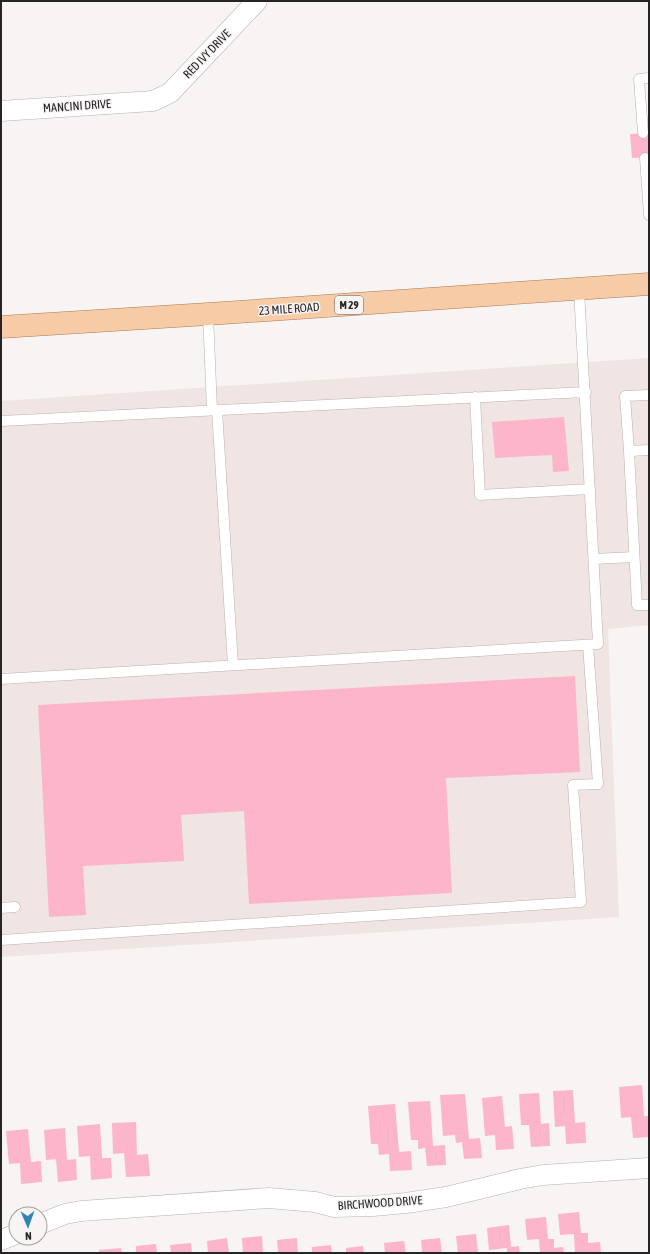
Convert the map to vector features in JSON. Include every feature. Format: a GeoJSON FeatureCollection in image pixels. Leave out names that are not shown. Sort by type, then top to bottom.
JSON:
{"type":"FeatureCollection","features":[{"type":"Feature","properties":{"kind":"main road","name":"23 MILE ROAD"},"geometry":{"type":"LineString","coordinates":[[1,327],[649,284]]}},
{"type":"Feature","properties":{"kind":"street","name":"RED IVY DRIVE"},"geometry":{"type":"LineString","coordinates":[[153,101],[170,93],[257,1]]}},
{"type":"Feature","properties":{"kind":"street","name":"MANCINI DRIVE"},"geometry":{"type":"LineString","coordinates":[[1,111],[153,101]]}},
{"type":"Feature","properties":{"kind":"street","name":"BIRCHWOOD DRIVE"},"geometry":{"type":"LineString","coordinates":[[48,1221],[65,1214],[81,1211],[269,1198],[315,1202],[334,1207],[373,1206],[446,1197],[543,1175],[649,1168]]}},
{"type":"Feature","properties":{"kind":"lane"},"geometry":{"type":"LineString","coordinates":[[643,133],[639,79],[649,78]]}},
{"type":"Feature","properties":{"kind":"lane"},"geometry":{"type":"LineString","coordinates":[[645,158],[649,209]]}},
{"type":"Feature","properties":{"kind":"lane"},"geometry":{"type":"LineString","coordinates":[[1,679],[598,644],[586,392],[579,289]]}},
{"type":"Feature","properties":{"kind":"lane"},"geometry":{"type":"LineString","coordinates":[[208,314],[233,665]]}},
{"type":"Feature","properties":{"kind":"lane"},"geometry":{"type":"LineString","coordinates":[[1,421],[586,392]]}},
{"type":"Feature","properties":{"kind":"lane"},"geometry":{"type":"LineString","coordinates":[[649,395],[625,396],[637,606],[649,605]]}},
{"type":"Feature","properties":{"kind":"lane"},"geometry":{"type":"LineString","coordinates":[[475,397],[480,495],[590,489]]}},
{"type":"Feature","properties":{"kind":"lane"},"geometry":{"type":"LineString","coordinates":[[629,451],[649,450]]}},
{"type":"Feature","properties":{"kind":"lane"},"geometry":{"type":"LineString","coordinates":[[594,559],[634,557]]}},
{"type":"Feature","properties":{"kind":"lane"},"geometry":{"type":"LineString","coordinates":[[1,940],[581,902],[573,785],[598,784],[588,645]]}},
{"type":"Feature","properties":{"kind":"lane"},"geometry":{"type":"LineString","coordinates":[[1,908],[15,907]]}},
{"type":"Feature","properties":{"kind":"shaded area"},"geometry":{"type":"Polygon","coordinates":[[[649,358],[649,625],[608,629],[619,917],[1,957],[1,401],[649,358]]]}},
{"type":"Feature","properties":{"kind":"building"},"geometry":{"type":"Polygon","coordinates":[[[649,133],[649,157],[632,158],[630,134],[649,133]]]}},
{"type":"Feature","properties":{"kind":"building"},"geometry":{"type":"Polygon","coordinates":[[[564,417],[569,471],[553,472],[552,455],[495,458],[492,422],[564,417]]]}},
{"type":"Feature","properties":{"kind":"building"},"geometry":{"type":"Polygon","coordinates":[[[575,676],[580,772],[446,778],[452,893],[249,904],[244,811],[181,815],[184,861],[83,866],[86,915],[49,917],[38,705],[575,676]]]}},
{"type":"Feature","properties":{"kind":"building"},"geometry":{"type":"Polygon","coordinates":[[[642,1085],[644,1116],[649,1116],[649,1137],[633,1138],[631,1117],[621,1118],[619,1087],[642,1085]]]}},
{"type":"Feature","properties":{"kind":"building"},"geometry":{"type":"Polygon","coordinates":[[[573,1090],[575,1123],[585,1122],[586,1143],[566,1144],[565,1126],[555,1127],[553,1091],[573,1090]]]}},
{"type":"Feature","properties":{"kind":"building"},"geometry":{"type":"Polygon","coordinates":[[[539,1093],[541,1124],[549,1123],[550,1146],[531,1147],[529,1125],[521,1125],[519,1094],[539,1093]]]}},
{"type":"Feature","properties":{"kind":"building"},"geometry":{"type":"Polygon","coordinates":[[[465,1094],[469,1139],[480,1138],[482,1158],[464,1159],[462,1142],[456,1143],[455,1135],[443,1136],[440,1095],[465,1094]]]}},
{"type":"Feature","properties":{"kind":"building"},"geometry":{"type":"Polygon","coordinates":[[[502,1096],[505,1127],[512,1126],[514,1149],[496,1150],[495,1135],[485,1136],[482,1098],[502,1096]]]}},
{"type":"Feature","properties":{"kind":"building"},"geometry":{"type":"Polygon","coordinates":[[[430,1101],[433,1146],[445,1145],[446,1165],[427,1166],[425,1148],[418,1149],[418,1140],[411,1140],[408,1102],[430,1101]]]}},
{"type":"Feature","properties":{"kind":"building"},"geometry":{"type":"Polygon","coordinates":[[[395,1104],[399,1152],[411,1151],[412,1170],[390,1171],[389,1154],[379,1155],[378,1144],[371,1144],[368,1106],[395,1104]]]}},
{"type":"Feature","properties":{"kind":"building"},"geometry":{"type":"Polygon","coordinates":[[[136,1122],[137,1155],[148,1154],[150,1176],[126,1177],[124,1153],[113,1154],[112,1123],[136,1122]]]}},
{"type":"Feature","properties":{"kind":"building"},"geometry":{"type":"Polygon","coordinates":[[[100,1124],[102,1158],[111,1158],[112,1178],[91,1180],[90,1156],[79,1157],[77,1126],[100,1124]]]}},
{"type":"Feature","properties":{"kind":"building"},"geometry":{"type":"Polygon","coordinates":[[[65,1128],[67,1160],[76,1159],[77,1180],[58,1182],[56,1159],[46,1160],[44,1130],[65,1128]]]}},
{"type":"Feature","properties":{"kind":"building"},"geometry":{"type":"Polygon","coordinates":[[[28,1129],[31,1162],[41,1161],[42,1182],[21,1184],[20,1163],[9,1164],[6,1131],[28,1129]]]}},
{"type":"Feature","properties":{"kind":"building"},"geometry":{"type":"Polygon","coordinates":[[[579,1212],[581,1233],[588,1233],[588,1243],[600,1242],[601,1253],[575,1253],[574,1234],[560,1235],[558,1214],[579,1212]]]}},
{"type":"Feature","properties":{"kind":"building"},"geometry":{"type":"Polygon","coordinates":[[[546,1217],[548,1239],[554,1239],[554,1248],[563,1247],[564,1253],[540,1253],[539,1239],[527,1240],[525,1219],[546,1217]]]}},
{"type":"Feature","properties":{"kind":"building"},"geometry":{"type":"Polygon","coordinates":[[[509,1225],[511,1247],[519,1246],[520,1253],[507,1253],[507,1248],[489,1250],[487,1228],[509,1225]]]}},
{"type":"Feature","properties":{"kind":"building"},"geometry":{"type":"Polygon","coordinates":[[[476,1234],[478,1253],[458,1253],[456,1236],[476,1234]]]}},
{"type":"Feature","properties":{"kind":"building"},"geometry":{"type":"Polygon","coordinates":[[[262,1236],[263,1253],[243,1253],[242,1238],[262,1236]]]}},
{"type":"Feature","properties":{"kind":"building"},"geometry":{"type":"Polygon","coordinates":[[[227,1238],[229,1253],[208,1253],[207,1241],[227,1238]]]}},
{"type":"Feature","properties":{"kind":"building"},"geometry":{"type":"Polygon","coordinates":[[[297,1238],[298,1253],[278,1253],[277,1240],[297,1238]]]}},
{"type":"Feature","properties":{"kind":"building"},"geometry":{"type":"Polygon","coordinates":[[[440,1238],[442,1253],[422,1253],[421,1240],[440,1238]]]}},
{"type":"Feature","properties":{"kind":"building"},"geometry":{"type":"Polygon","coordinates":[[[404,1241],[406,1253],[385,1253],[384,1243],[404,1241]]]}},
{"type":"Feature","properties":{"kind":"building"},"geometry":{"type":"Polygon","coordinates":[[[191,1243],[192,1253],[171,1253],[170,1245],[191,1243]]]}},
{"type":"Feature","properties":{"kind":"building"},"geometry":{"type":"Polygon","coordinates":[[[156,1244],[157,1253],[136,1253],[136,1246],[156,1244]]]}},
{"type":"Feature","properties":{"kind":"building"},"geometry":{"type":"Polygon","coordinates":[[[331,1245],[332,1253],[312,1253],[312,1247],[331,1245]]]}},
{"type":"Feature","properties":{"kind":"building"},"geometry":{"type":"Polygon","coordinates":[[[363,1246],[364,1253],[346,1253],[346,1248],[363,1246]]]}},
{"type":"Feature","properties":{"kind":"building"},"geometry":{"type":"Polygon","coordinates":[[[121,1248],[122,1253],[99,1253],[99,1250],[121,1248]]]}}]}
